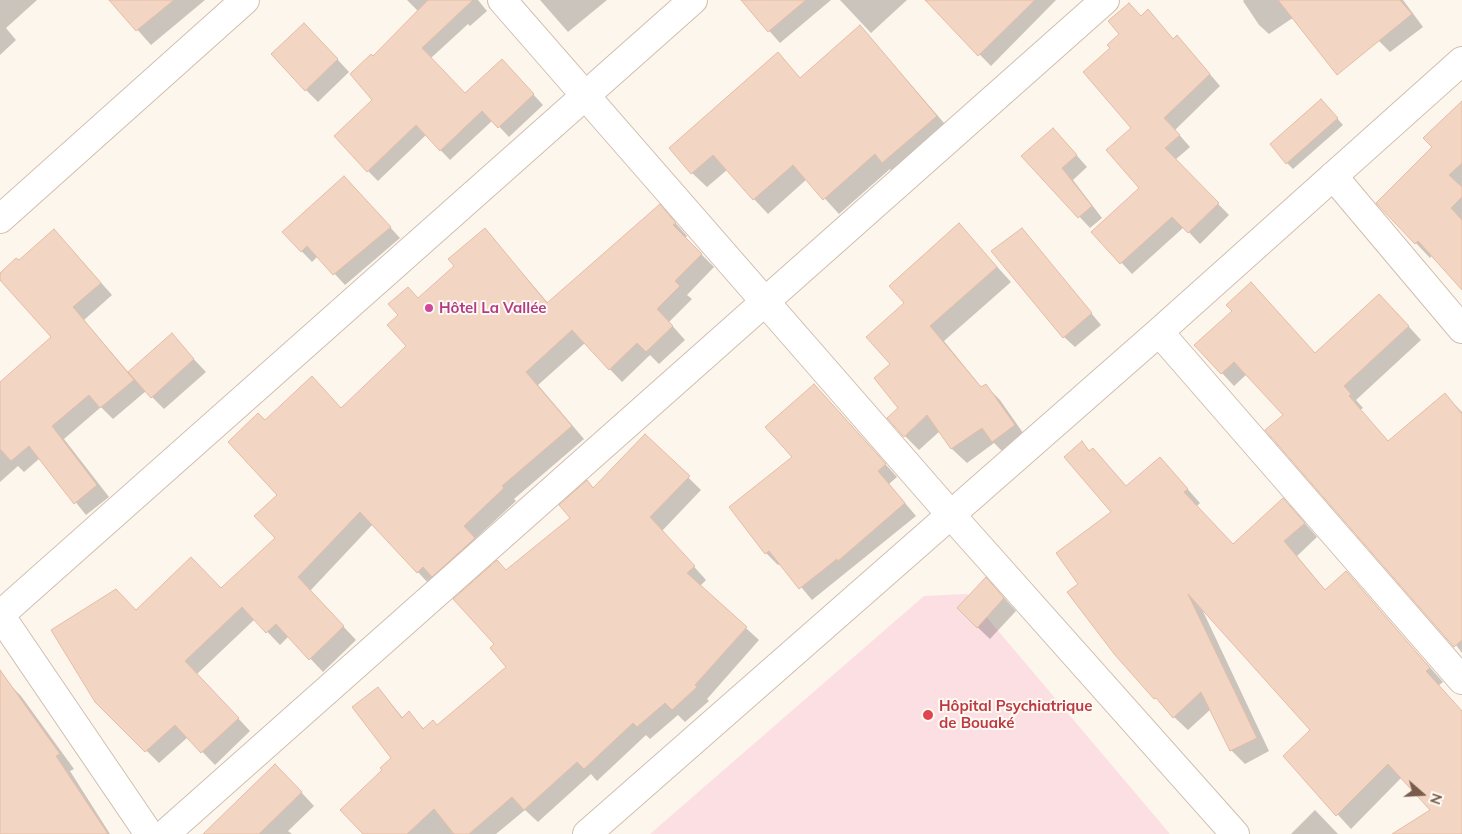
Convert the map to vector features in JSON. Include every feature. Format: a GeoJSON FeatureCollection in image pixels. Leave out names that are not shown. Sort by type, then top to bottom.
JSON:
{"type":"FeatureCollection","features":[{"type":"Feature","properties":{"kind":"street"},"geometry":{"type":"LineString","coordinates":[[0,219],[245,0]]}},
{"type":"Feature","properties":{"kind":"street"},"geometry":{"type":"LineString","coordinates":[[502,0],[951,514],[1235,834]]}},
{"type":"Feature","properties":{"kind":"street"},"geometry":{"type":"LineString","coordinates":[[149,834],[0,615],[693,0]]}},
{"type":"Feature","properties":{"kind":"street"},"geometry":{"type":"LineString","coordinates":[[165,834],[1105,0]]}},
{"type":"Feature","properties":{"kind":"street"},"geometry":{"type":"LineString","coordinates":[[587,834],[1159,332],[1462,62]]}},
{"type":"Feature","properties":{"kind":"street"},"geometry":{"type":"LineString","coordinates":[[1333,176],[1462,329]]}},
{"type":"Feature","properties":{"kind":"street"},"geometry":{"type":"LineString","coordinates":[[1159,332],[1462,680]]}},
{"type":"Feature","properties":{"kind":"shaded area","name":"Hôpital Psychiatrique de Bouaké"},"geometry":{"type":"Polygon","coordinates":[[[967,594],[1170,834],[650,834],[924,596],[967,594]]]}},
{"type":"Feature","properties":{"kind":"building"},"geometry":{"type":"Polygon","coordinates":[[[109,0],[174,0],[136,31],[109,0]]]}},
{"type":"Feature","properties":{"kind":"building"},"geometry":{"type":"Polygon","coordinates":[[[428,0],[473,0],[422,48],[465,93],[502,59],[534,94],[498,128],[482,111],[440,151],[416,125],[367,172],[334,136],[372,100],[350,74],[371,54],[373,56],[428,0]]]}},
{"type":"Feature","properties":{"kind":"building"},"geometry":{"type":"Polygon","coordinates":[[[741,0],[806,0],[768,32],[741,0]]]}},
{"type":"Feature","properties":{"kind":"building"},"geometry":{"type":"Polygon","coordinates":[[[925,0],[1035,0],[978,56],[925,0]]]}},
{"type":"Feature","properties":{"kind":"building"},"geometry":{"type":"Polygon","coordinates":[[[1278,0],[1400,0],[1412,14],[1337,75],[1278,0]]]}},
{"type":"Feature","properties":{"kind":"building"},"geometry":{"type":"Polygon","coordinates":[[[1129,3],[1141,16],[1148,9],[1173,39],[1177,35],[1210,74],[1164,118],[1180,135],[1165,148],[1219,203],[1188,233],[1172,217],[1120,264],[1091,232],[1139,188],[1106,150],[1131,128],[1083,72],[1110,48],[1107,45],[1119,34],[1108,21],[1129,3]]]}},
{"type":"Feature","properties":{"kind":"building"},"geometry":{"type":"Polygon","coordinates":[[[304,23],[338,59],[305,91],[271,54],[304,23]]]}},
{"type":"Feature","properties":{"kind":"building"},"geometry":{"type":"Polygon","coordinates":[[[860,25],[937,116],[882,163],[875,154],[823,200],[793,165],[753,200],[713,155],[691,174],[669,148],[778,52],[800,78],[860,25]]]}},
{"type":"Feature","properties":{"kind":"building"},"geometry":{"type":"Polygon","coordinates":[[[1321,99],[1338,118],[1286,164],[1270,144],[1321,99]]]}},
{"type":"Feature","properties":{"kind":"building"},"geometry":{"type":"Polygon","coordinates":[[[1462,101],[1462,163],[1449,175],[1462,187],[1462,197],[1451,208],[1462,220],[1462,290],[1418,241],[1415,244],[1376,203],[1432,147],[1423,138],[1462,101]]]}},
{"type":"Feature","properties":{"kind":"building"},"geometry":{"type":"Polygon","coordinates":[[[1053,128],[1077,155],[1062,168],[1092,206],[1078,218],[1021,156],[1053,128]]]}},
{"type":"Feature","properties":{"kind":"building"},"geometry":{"type":"Polygon","coordinates":[[[344,176],[391,227],[333,275],[307,246],[301,252],[282,232],[344,176]]]}},
{"type":"Feature","properties":{"kind":"building"},"geometry":{"type":"Polygon","coordinates":[[[660,204],[676,223],[673,225],[702,254],[675,281],[680,286],[657,309],[673,326],[646,352],[637,343],[609,370],[572,330],[526,372],[572,426],[502,486],[504,488],[464,526],[475,538],[432,577],[423,567],[417,573],[360,512],[298,577],[344,626],[309,660],[276,624],[266,633],[242,607],[185,661],[239,718],[201,753],[175,725],[145,752],[95,702],[51,630],[116,589],[136,610],[191,557],[221,588],[275,538],[254,516],[277,495],[228,442],[258,413],[265,420],[312,376],[341,408],[406,346],[387,325],[398,315],[388,304],[408,287],[418,298],[454,266],[448,259],[485,228],[547,303],[660,204]]]}},
{"type":"Feature","properties":{"kind":"building"},"geometry":{"type":"Polygon","coordinates":[[[959,223],[997,267],[930,326],[981,387],[986,384],[1015,425],[992,442],[982,428],[951,449],[927,415],[904,437],[887,418],[898,408],[874,378],[890,364],[866,337],[904,303],[889,286],[959,223]]]}},
{"type":"Feature","properties":{"kind":"building"},"geometry":{"type":"Polygon","coordinates":[[[1022,228],[1092,313],[1063,338],[991,251],[1022,228]]]}},
{"type":"Feature","properties":{"kind":"building"},"geometry":{"type":"Polygon","coordinates":[[[54,229],[101,283],[73,307],[134,380],[100,408],[89,395],[52,426],[97,485],[74,504],[29,446],[11,461],[0,449],[0,382],[51,337],[0,280],[0,273],[16,258],[19,260],[54,229]]]}},
{"type":"Feature","properties":{"kind":"building"},"geometry":{"type":"Polygon","coordinates":[[[1251,282],[1315,353],[1379,294],[1409,326],[1344,386],[1351,394],[1349,396],[1388,441],[1445,393],[1462,414],[1462,640],[1454,647],[1265,430],[1283,415],[1234,362],[1221,374],[1194,345],[1232,311],[1226,305],[1251,282]]]}},
{"type":"Feature","properties":{"kind":"building"},"geometry":{"type":"Polygon","coordinates":[[[172,333],[194,359],[151,398],[128,372],[172,333]]]}},
{"type":"Feature","properties":{"kind":"building"},"geometry":{"type":"Polygon","coordinates":[[[814,384],[886,464],[878,471],[905,503],[838,561],[837,559],[799,589],[769,551],[765,554],[729,507],[792,457],[765,427],[814,384]]]}},
{"type":"Feature","properties":{"kind":"building"},"geometry":{"type":"Polygon","coordinates":[[[645,434],[690,476],[650,517],[695,566],[687,573],[747,627],[695,685],[697,687],[672,710],[665,703],[637,727],[633,723],[584,769],[577,762],[524,810],[512,797],[469,834],[454,834],[434,809],[407,834],[363,834],[340,810],[382,770],[380,768],[391,758],[352,707],[378,687],[402,718],[409,711],[423,729],[433,720],[437,725],[506,667],[490,648],[494,644],[453,599],[497,560],[506,570],[570,518],[559,505],[587,480],[593,488],[645,434]]]}},
{"type":"Feature","properties":{"kind":"building"},"geometry":{"type":"Polygon","coordinates":[[[1082,441],[1089,451],[1093,448],[1126,486],[1160,457],[1188,489],[1184,492],[1233,544],[1283,498],[1305,523],[1284,541],[1325,590],[1346,571],[1430,668],[1426,671],[1462,711],[1462,834],[1392,834],[1430,810],[1388,764],[1336,816],[1283,756],[1310,730],[1188,594],[1257,738],[1230,751],[1201,692],[1173,718],[1156,698],[1154,699],[1115,655],[1067,592],[1078,584],[1056,553],[1111,512],[1064,457],[1082,441]]]}},
{"type":"Feature","properties":{"kind":"building"},"geometry":{"type":"Polygon","coordinates":[[[986,577],[1004,598],[977,628],[957,608],[986,577]]]}},
{"type":"Feature","properties":{"kind":"building"},"geometry":{"type":"Polygon","coordinates":[[[0,670],[60,754],[56,756],[108,834],[0,834],[0,670]]]}},
{"type":"Feature","properties":{"kind":"building"},"geometry":{"type":"Polygon","coordinates":[[[275,764],[302,792],[259,834],[203,834],[275,764]]]}},
{"type":"Feature","properties":{"kind":"place","name":"Hôtel La Vallée"},"geometry":{"type":"Point","coordinates":[429,308]}},
{"type":"Feature","properties":{"kind":"place","name":"Hôpital Psychiatrique de Bouaké"},"geometry":{"type":"Point","coordinates":[928,715]}}]}
